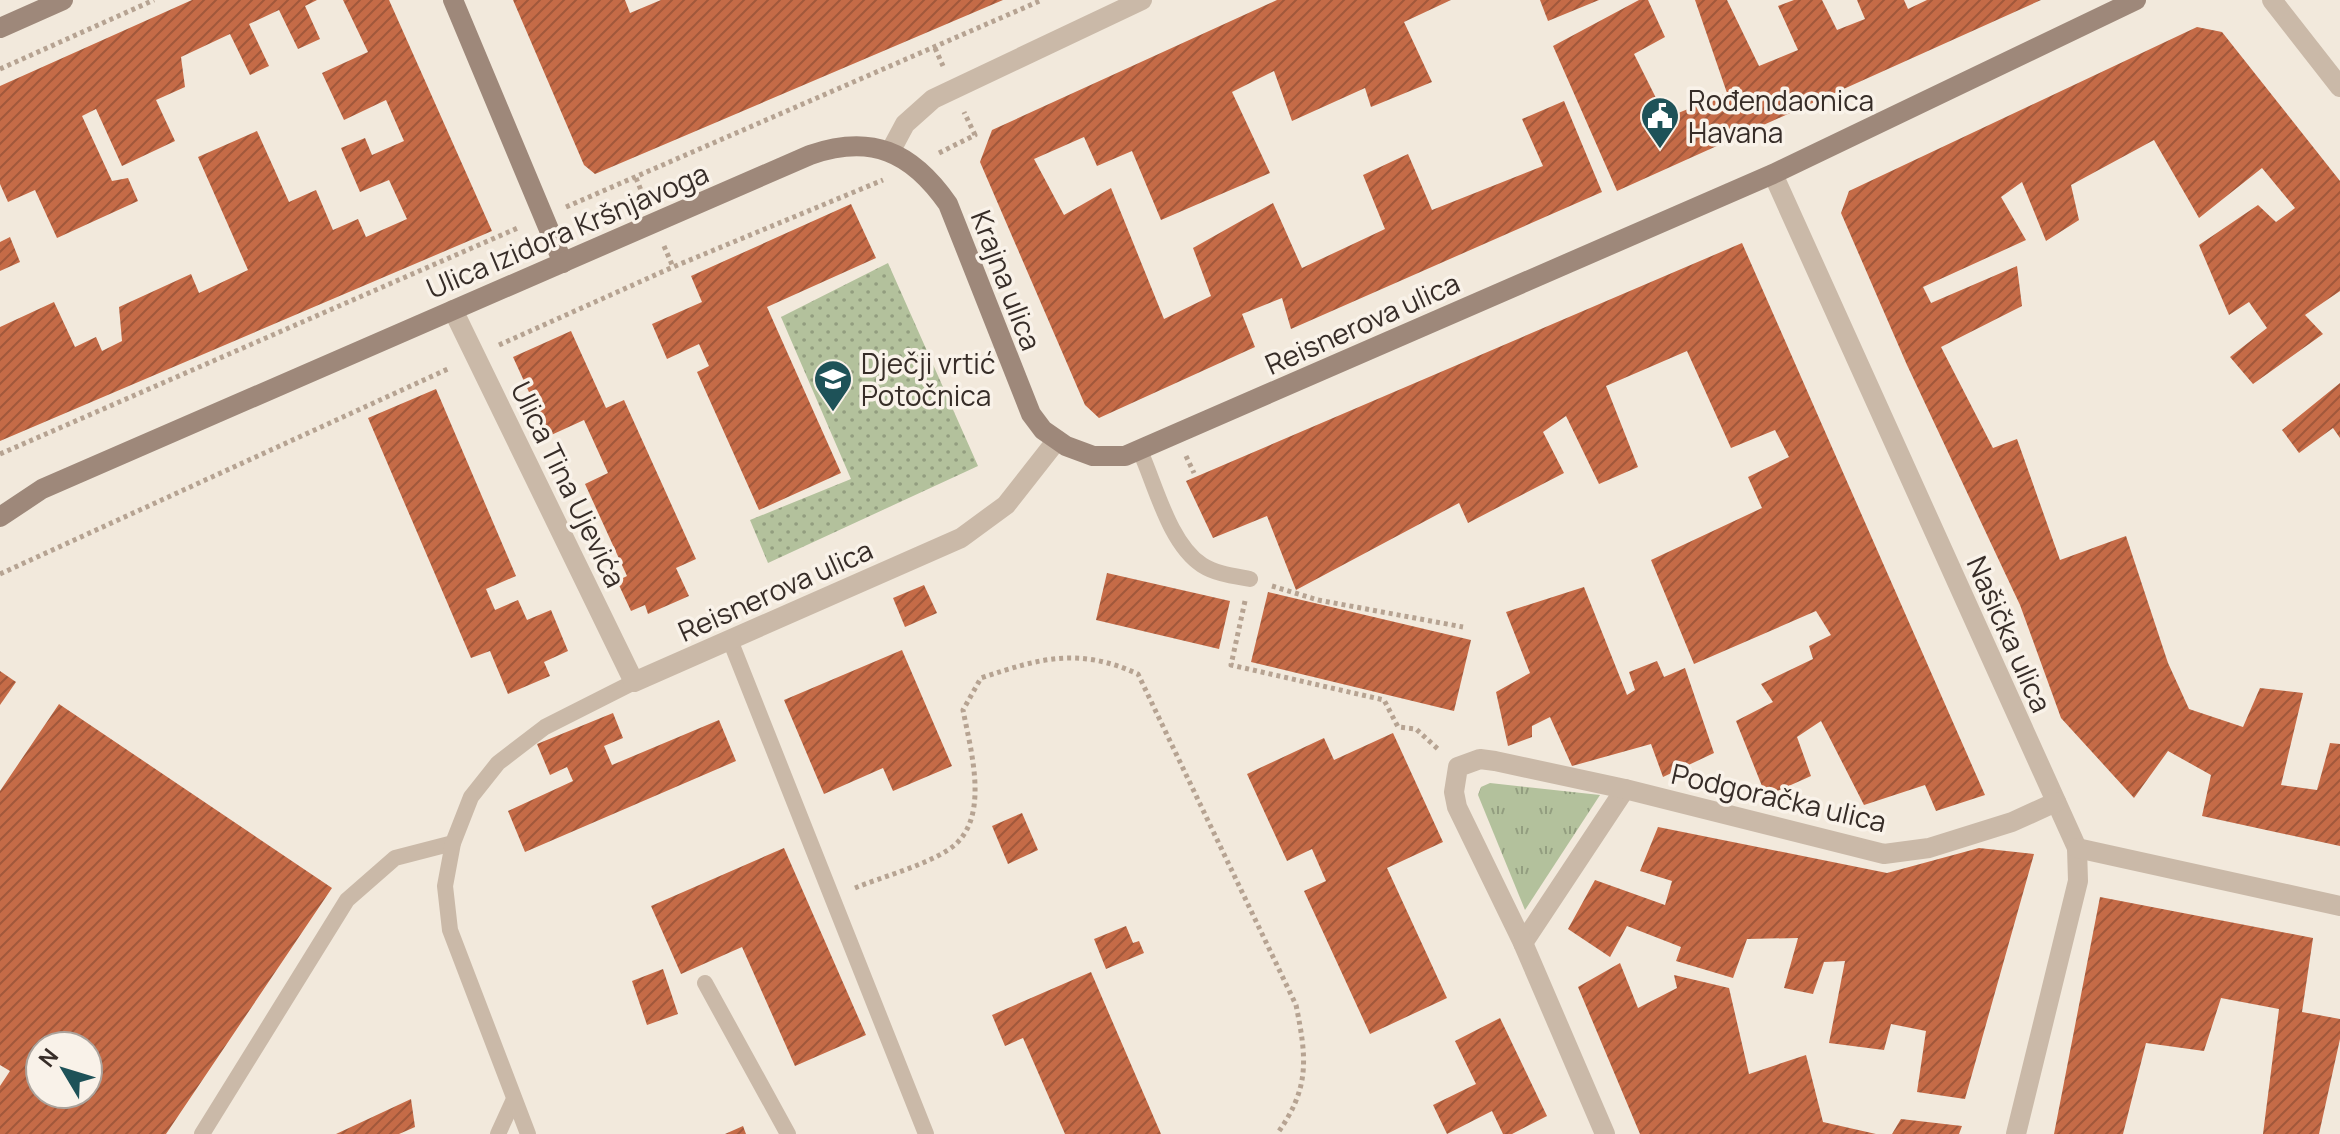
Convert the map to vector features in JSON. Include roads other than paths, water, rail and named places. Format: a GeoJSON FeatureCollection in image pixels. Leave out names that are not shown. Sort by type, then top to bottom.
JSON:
{"type":"FeatureCollection","features":[{"type":"Feature","properties":{"kind":"street"},"geometry":{"type":"LineString","coordinates":[[0,28],[63,0]]}},
{"type":"Feature","properties":{"kind":"street"},"geometry":{"type":"LineString","coordinates":[[453,0],[563,263]]}},
{"type":"Feature","properties":{"kind":"street"},"geometry":{"type":"LineString","coordinates":[[890,152],[916,111],[953,88],[1142,0]]}},
{"type":"Feature","properties":{"kind":"street","name":"Reisnerova ulica"},"geometry":{"type":"LineString","coordinates":[[634,682],[961,538],[1006,505],[1057,440],[1093,456],[1125,456],[1140,451],[1773,174],[2136,0]]}},
{"type":"Feature","properties":{"kind":"street"},"geometry":{"type":"LineString","coordinates":[[2272,0],[2340,87]]}},
{"type":"Feature","properties":{"kind":"street","name":"Ulica Izidora Kršnjavoga"},"geometry":{"type":"LineString","coordinates":[[0,517],[42,489],[822,151],[856,144],[890,152]]}},
{"type":"Feature","properties":{"kind":"street","name":"Krajna ulica"},"geometry":{"type":"LineString","coordinates":[[890,152],[935,186],[948,204],[1031,414],[1057,440]]}},
{"type":"Feature","properties":{"kind":"street","name":"Našička ulica"},"geometry":{"type":"LineString","coordinates":[[1773,174],[2077,848],[2078,881],[2016,1134]]}},
{"type":"Feature","properties":{"kind":"street","name":"Ulica Tina Ujevića"},"geometry":{"type":"LineString","coordinates":[[453,310],[634,682]]}},
{"type":"Feature","properties":{"kind":"street","name":"Podgoračka ulica"},"geometry":{"type":"LineString","coordinates":[[1523,943],[1457,807],[1454,792],[1458,767],[1480,759],[1625,789],[1884,854],[1929,848],[2012,822],[2056,802]]}},
{"type":"Feature","properties":{"kind":"street"},"geometry":{"type":"LineString","coordinates":[[1605,1134],[1523,943],[1625,789]]}},
{"type":"Feature","properties":{"kind":"street"},"geometry":{"type":"LineString","coordinates":[[2077,848],[2340,906]]}},
{"type":"Feature","properties":{"kind":"lane"},"geometry":{"type":"LineString","coordinates":[[1140,451],[1177,536],[1189,554],[1203,566],[1224,575],[1250,579]]}},
{"type":"Feature","properties":{"kind":"lane"},"geometry":{"type":"LineString","coordinates":[[730,640],[926,1134]]}},
{"type":"Feature","properties":{"kind":"lane"},"geometry":{"type":"LineString","coordinates":[[528,1134],[450,930],[445,886],[453,843],[471,797],[498,763],[545,727],[634,682]]}},
{"type":"Feature","properties":{"kind":"lane"},"geometry":{"type":"LineString","coordinates":[[202,1134],[347,900],[395,858],[453,843]]}},
{"type":"Feature","properties":{"kind":"lane"},"geometry":{"type":"LineString","coordinates":[[705,983],[788,1134]]}},
{"type":"Feature","properties":{"kind":"lane"},"geometry":{"type":"LineString","coordinates":[[498,1134],[514,1099]]}},
{"type":"Feature","properties":{"kind":"place","name":"Rođendaonica Havana"},"geometry":{"type":"Point","coordinates":[1660,150]}},
{"type":"Feature","properties":{"kind":"place","name":"Dječji vrtić Potočnica"},"geometry":{"type":"Point","coordinates":[833,413]}}]}
